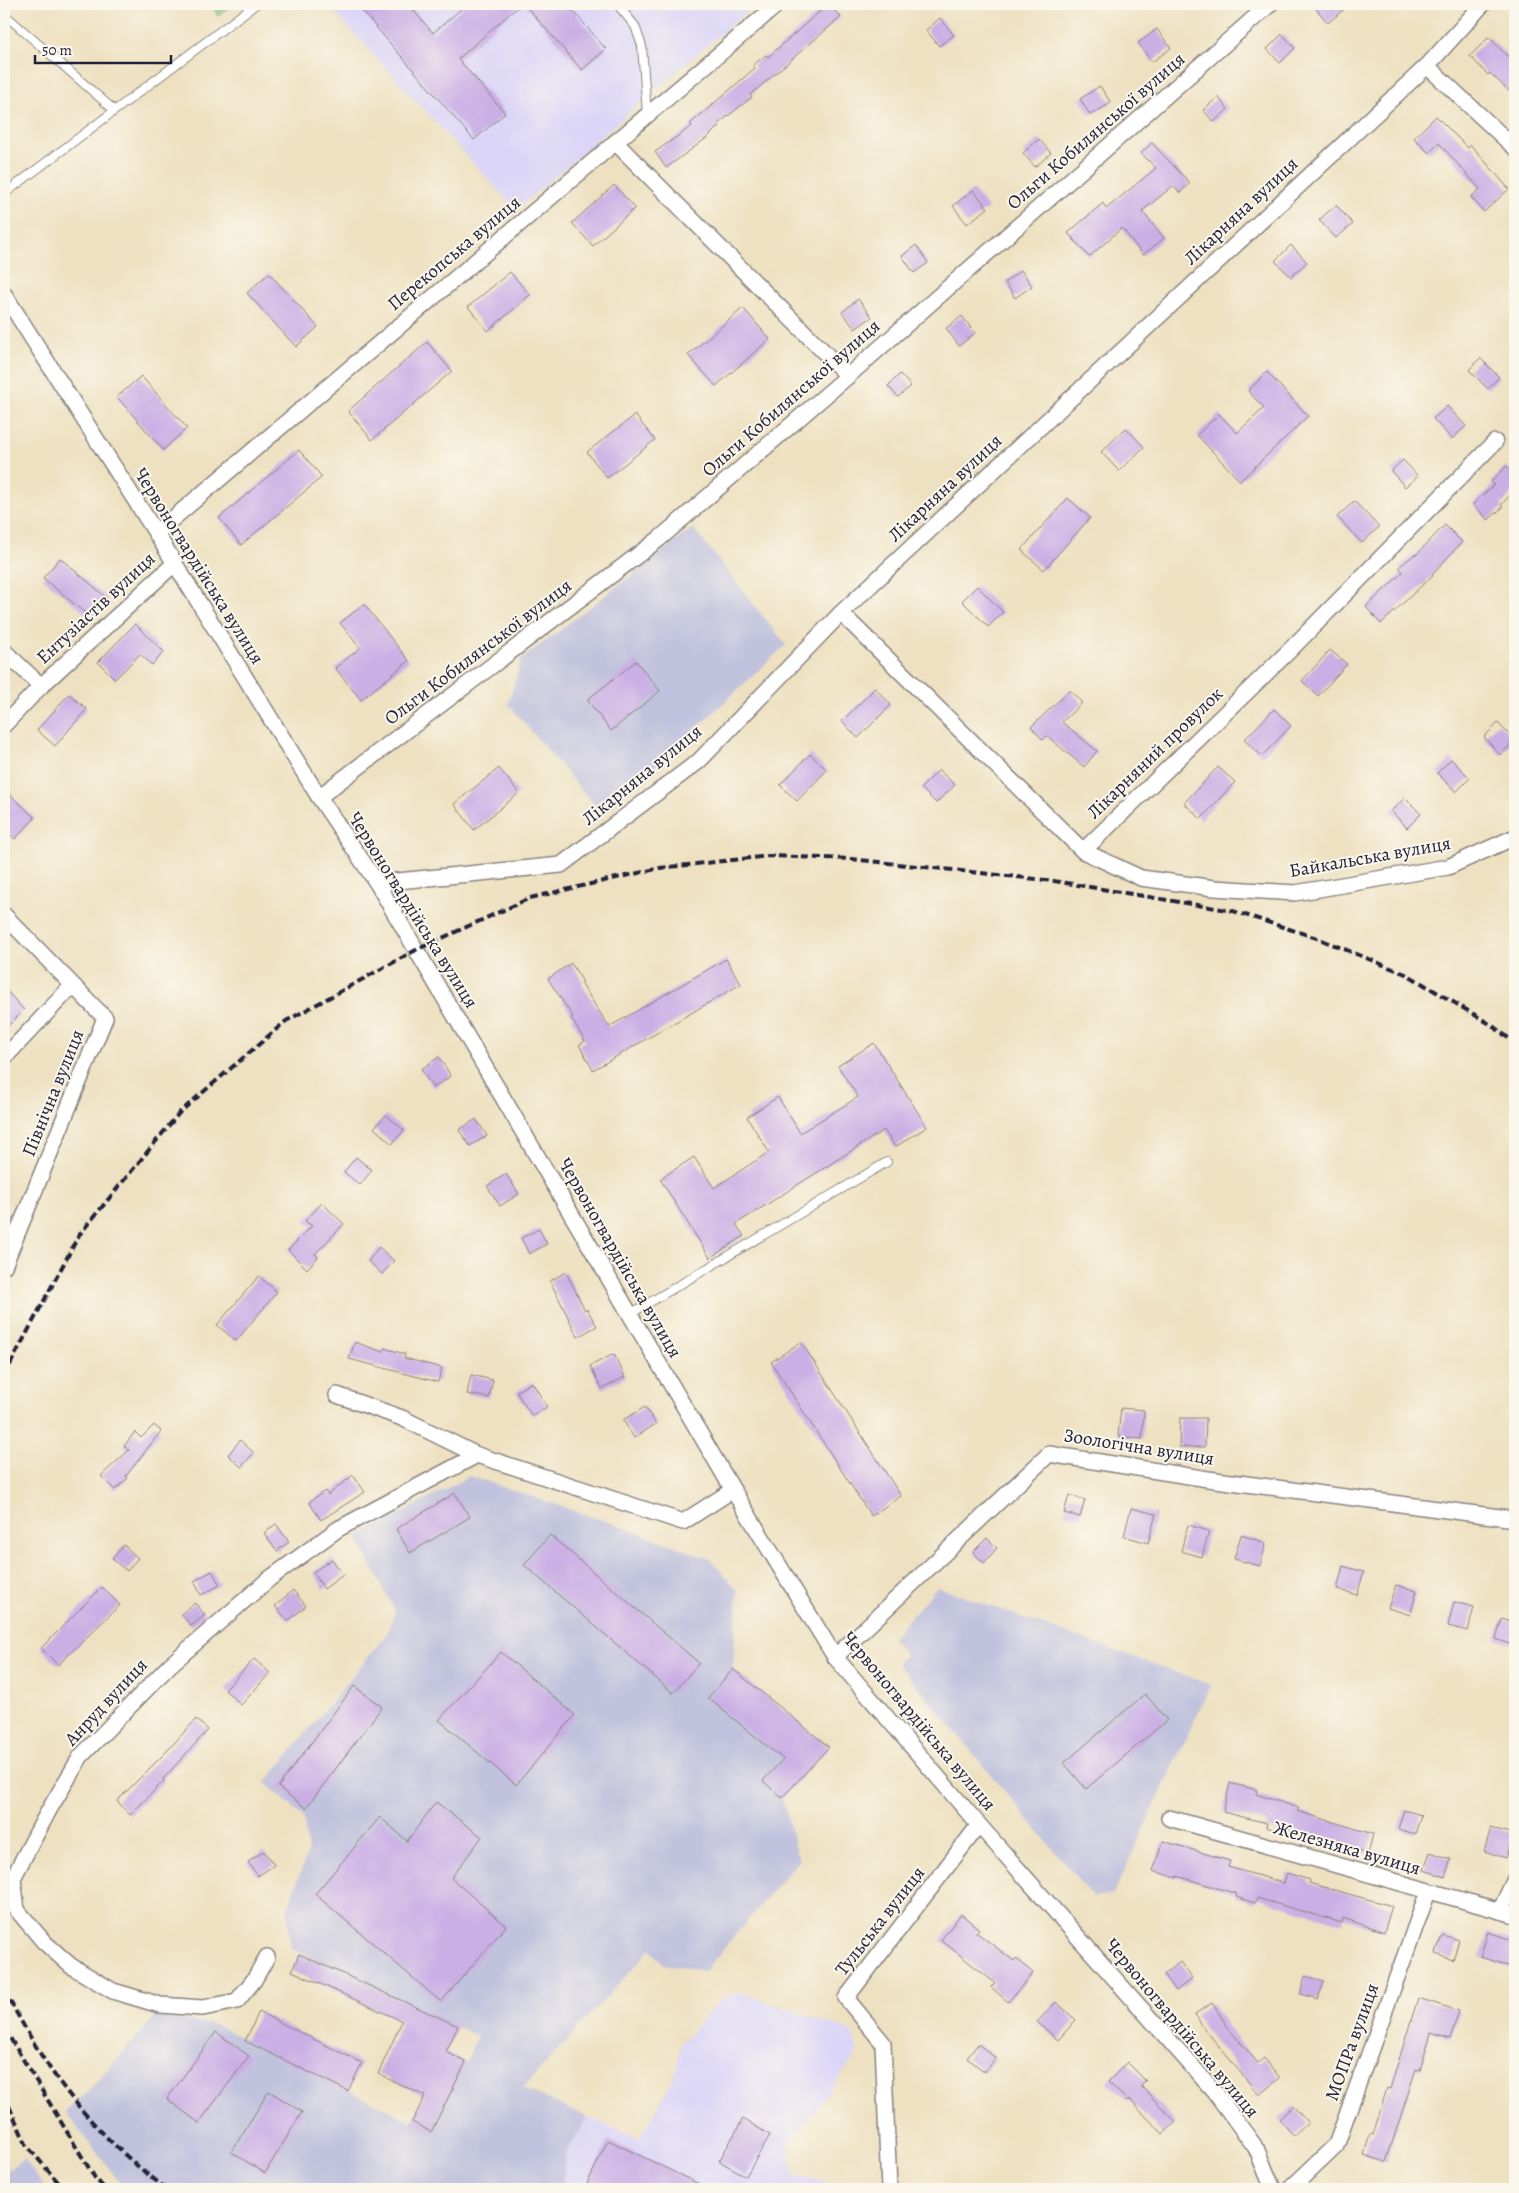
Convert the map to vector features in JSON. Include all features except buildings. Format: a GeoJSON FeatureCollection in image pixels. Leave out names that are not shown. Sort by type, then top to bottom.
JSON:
{"type":"FeatureCollection","features":[{"type":"Feature","properties":{"kind":"street","name":"Перекопська вулиця"},"geometry":{"type":"LineString","coordinates":[[156,533],[778,4]]}},
{"type":"Feature","properties":{"kind":"street","name":"Ольги Кобилянської вулиця"},"geometry":{"type":"LineString","coordinates":[[319,797],[659,539],[848,376],[1270,4]]}},
{"type":"Feature","properties":{"kind":"street","name":"Лікарняна вулиця"},"geometry":{"type":"LineString","coordinates":[[377,884],[561,865],[699,761],[841,613],[1427,66],[1483,4]]}},
{"type":"Feature","properties":{"kind":"street"},"geometry":{"type":"LineString","coordinates":[[1427,66],[1515,148]]}},
{"type":"Feature","properties":{"kind":"street"},"geometry":{"type":"LineString","coordinates":[[615,142],[848,376]]}},
{"type":"Feature","properties":{"kind":"street","name":"Червоногвардійська вулиця"},"geometry":{"type":"LineString","coordinates":[[4,294],[156,533],[319,797],[377,884],[733,1490],[835,1657],[979,1825],[1214,2091],[1256,2148],[1273,2189]]}},
{"type":"Feature","properties":{"kind":"street","name":"Лікарняний провулок"},"geometry":{"type":"LineString","coordinates":[[1083,851],[1288,652],[1495,442]]}},
{"type":"Feature","properties":{"kind":"street","name":"Ентузіастів вулиця"},"geometry":{"type":"LineString","coordinates":[[4,725],[41,686],[174,564]]}},
{"type":"Feature","properties":{"kind":"street"},"geometry":{"type":"LineString","coordinates":[[841,613],[1083,851]]}},
{"type":"Feature","properties":{"kind":"street"},"geometry":{"type":"LineString","coordinates":[[4,651],[41,686]]}},
{"type":"Feature","properties":{"kind":"street","name":"Байкальська вулиця"},"geometry":{"type":"LineString","coordinates":[[1083,851],[1141,878],[1214,888],[1295,893],[1448,867],[1515,837]]}},
{"type":"Feature","properties":{"kind":"street"},"geometry":{"type":"LineString","coordinates":[[4,915],[72,986],[4,1058]]}},
{"type":"Feature","properties":{"kind":"street","name":"Північна вулиця"},"geometry":{"type":"LineString","coordinates":[[4,1266],[105,1018],[72,986]]}},
{"type":"Feature","properties":{"kind":"street"},"geometry":{"type":"LineString","coordinates":[[337,1395],[402,1418],[477,1455],[684,1522],[733,1490]]}},
{"type":"Feature","properties":{"kind":"street","name":"Зоологічна вулиця"},"geometry":{"type":"LineString","coordinates":[[835,1657],[1049,1454],[1208,1479],[1515,1518]]}},
{"type":"Feature","properties":{"kind":"street","name":"Анруд вулиця"},"geometry":{"type":"LineString","coordinates":[[268,1957],[254,1980],[237,2000],[203,2008],[160,2005],[113,1991],[72,1966],[44,1942],[17,1910],[13,1878],[49,1810],[81,1756],[170,1665],[269,1579],[338,1529],[477,1455]]}},
{"type":"Feature","properties":{"kind":"street","name":"Железняка вулиця"},"geometry":{"type":"LineString","coordinates":[[1169,1818],[1515,1915]]}},
{"type":"Feature","properties":{"kind":"street","name":"Тульська вулиця"},"geometry":{"type":"LineString","coordinates":[[889,2189],[883,2043],[846,1998],[979,1825]]}},
{"type":"Feature","properties":{"kind":"street"},"geometry":{"type":"LineString","coordinates":[[1500,1911],[1515,1879]]}},
{"type":"Feature","properties":{"kind":"street","name":"МОПРа вулиця"},"geometry":{"type":"LineString","coordinates":[[1290,2189],[1336,2145],[1428,1892]]}},
{"type":"Feature","properties":{"kind":"lane"},"geometry":{"type":"LineString","coordinates":[[4,194],[256,4]]}},
{"type":"Feature","properties":{"kind":"lane"},"geometry":{"type":"LineString","coordinates":[[617,4],[635,26],[642,46],[647,115]]}},
{"type":"Feature","properties":{"kind":"lane"},"geometry":{"type":"LineString","coordinates":[[4,14],[114,110]]}},
{"type":"Feature","properties":{"kind":"lane"},"geometry":{"type":"LineString","coordinates":[[630,1314],[887,1162]]}},
{"type":"Feature","properties":{"kind":"shaded area"},"geometry":{"type":"Polygon","coordinates":[[[327,4],[755,4],[516,210],[327,4]]]}},
{"type":"Feature","properties":{"kind":"shaded area"},"geometry":{"type":"Polygon","coordinates":[[[693,528],[786,645],[603,815],[508,704],[521,660],[693,528]]]}},
{"type":"Feature","properties":{"kind":"shaded area"},"geometry":{"type":"Polygon","coordinates":[[[470,1476],[611,1523],[710,1559],[738,1590],[733,1669],[829,1747],[782,1798],[799,1860],[705,1971],[663,1964],[651,1949],[523,2088],[587,2117],[565,2155],[563,2189],[125,2189],[65,2112],[86,2093],[156,2016],[216,2025],[431,2131],[466,2062],[477,2036],[291,1949],[287,1911],[308,1851],[303,1816],[265,1783],[387,1634],[395,1611],[357,1537],[470,1476]]]}},
{"type":"Feature","properties":{"kind":"shaded area"},"geometry":{"type":"Polygon","coordinates":[[[937,1587],[1211,1685],[1113,1895],[1093,1897],[897,1662],[905,1655],[892,1638],[937,1587]]]}},
{"type":"Feature","properties":{"kind":"shaded area"},"geometry":{"type":"Polygon","coordinates":[[[741,1993],[851,2031],[858,2052],[788,2147],[794,2175],[829,2182],[837,2189],[562,2189],[565,2155],[587,2117],[640,2139],[676,2073],[681,2044],[722,1998],[741,1993]]]}},
{"type":"Feature","properties":{"kind":"shaded area"},"geometry":{"type":"Polygon","coordinates":[[[24,2159],[46,2189],[4,2189],[4,2172],[24,2159]]]}},
{"type":"Feature","properties":{"kind":"green space"},"geometry":{"type":"Polygon","coordinates":[[[212,4],[233,4],[218,16],[212,4]]]}},
{"type":"Feature","properties":{"kind":"railway"},"geometry":{"type":"LineString","coordinates":[[4,1376],[79,1235],[180,1112],[286,1021],[416,950],[530,898],[660,868],[769,856],[851,859],[1054,881],[1233,911],[1317,938],[1408,975],[1490,1024],[1515,1043]]}},
{"type":"Feature","properties":{"kind":"railway"},"geometry":{"type":"LineString","coordinates":[[4,1990],[40,2053],[75,2102],[125,2155],[167,2189]]}},
{"type":"Feature","properties":{"kind":"railway"},"geometry":{"type":"LineString","coordinates":[[4,2028],[95,2178],[105,2189]]}},
{"type":"Feature","properties":{"kind":"railway"},"geometry":{"type":"LineString","coordinates":[[4,2095],[27,2146],[64,2189]]}}]}
